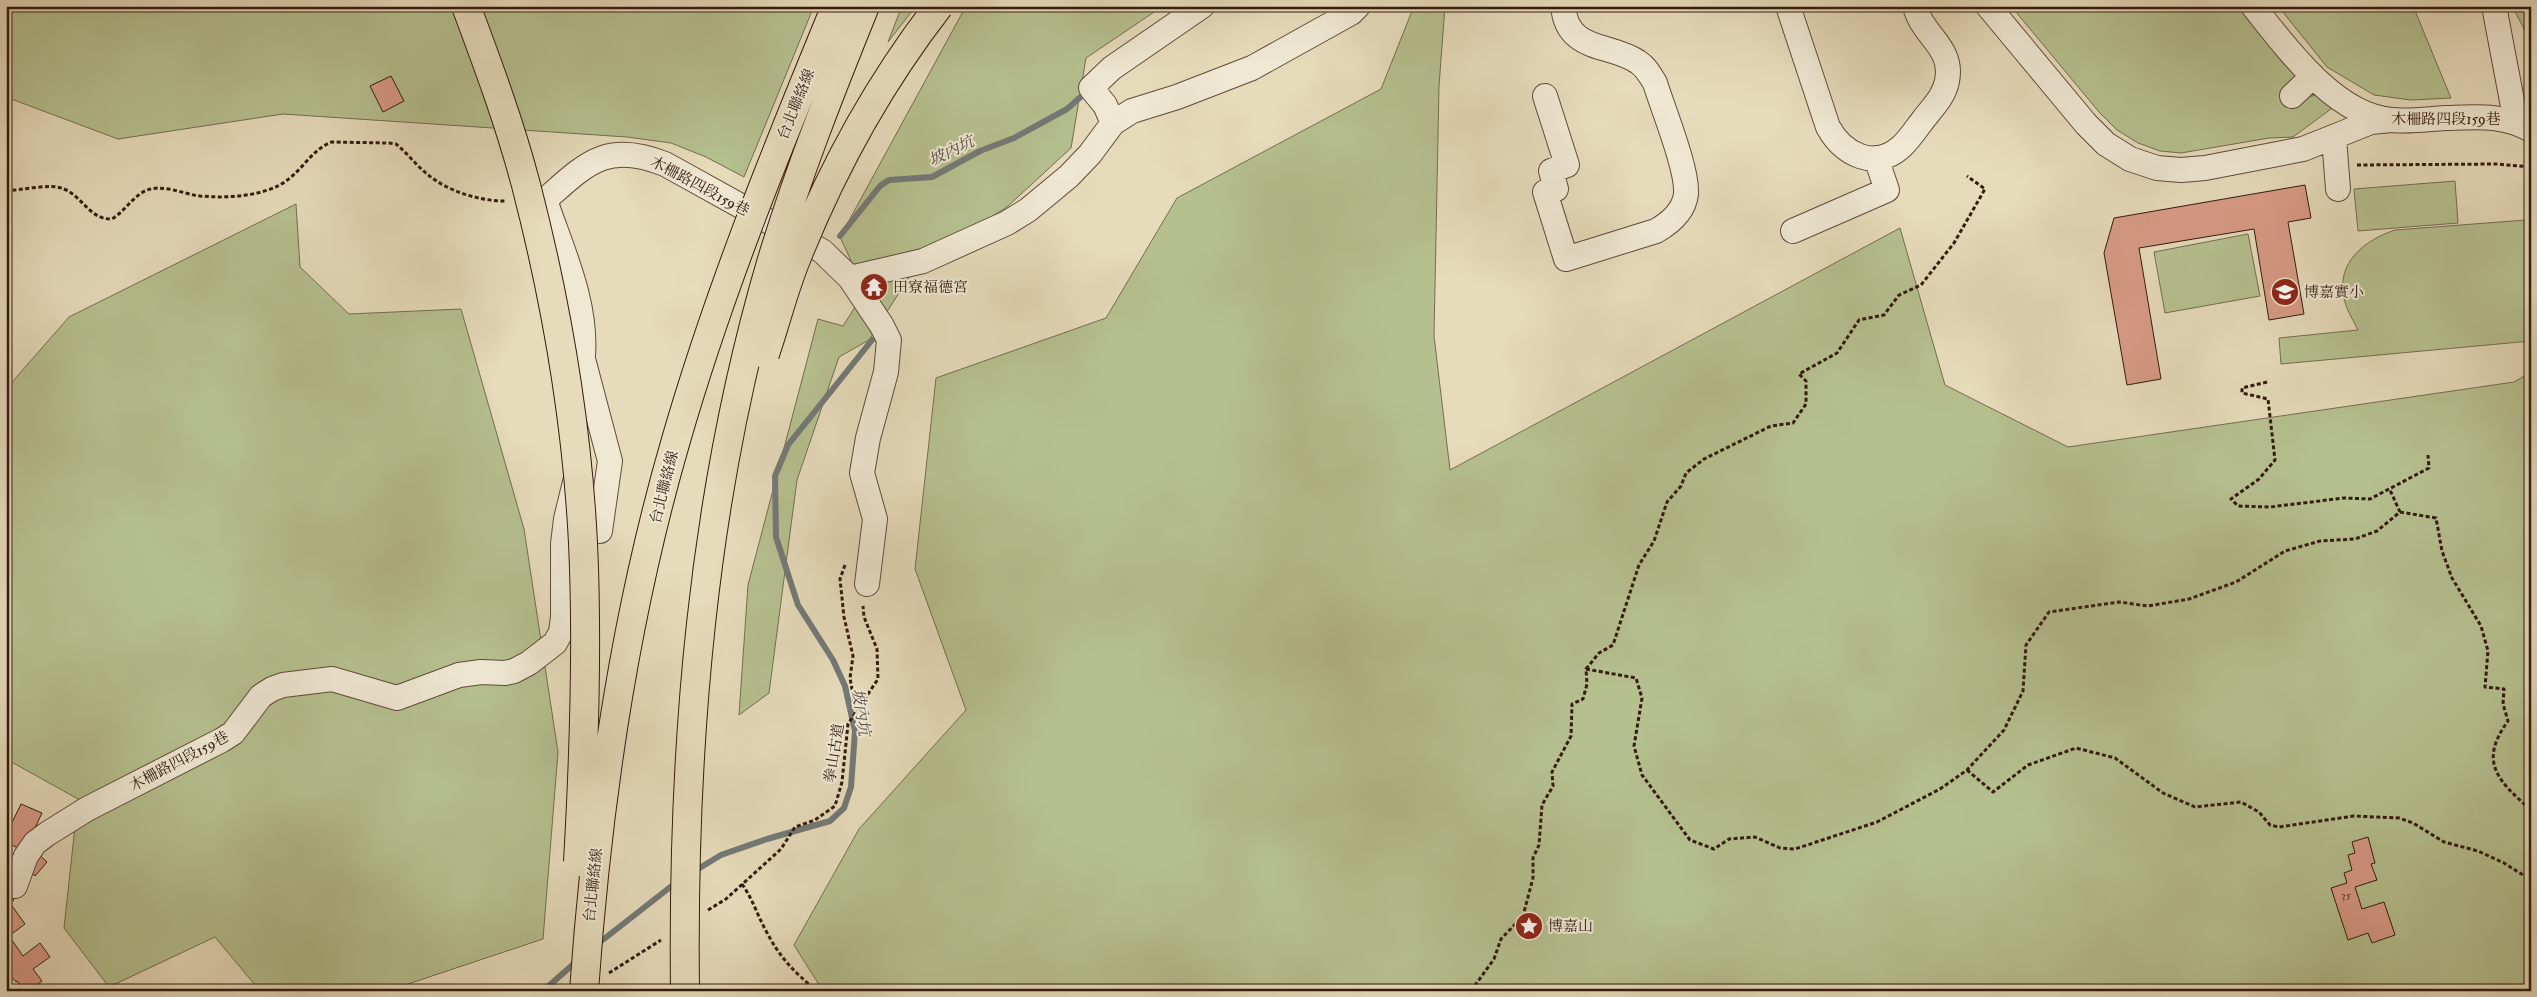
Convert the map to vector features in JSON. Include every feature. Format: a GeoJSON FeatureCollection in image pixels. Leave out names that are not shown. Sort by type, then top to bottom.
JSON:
{"type":"FeatureCollection","features":[{"type":"Feature","properties":{"kind":"highway"},"geometry":{"type":"LineString","coordinates":[[466,6],[526,184],[556,321],[573,437],[583,542],[585,644],[582,796],[571,991]]}},
{"type":"Feature","properties":{"kind":"highway","name":"台北聯絡線"},"geometry":{"type":"LineString","coordinates":[[584,991],[590,908],[610,748],[647,558],[676,442],[705,345],[745,230],[836,6]]}},
{"type":"Feature","properties":{"kind":"highway","name":"台北聯絡線"},"geometry":{"type":"LineString","coordinates":[[684,991],[688,815],[698,658],[706,571],[721,473],[769,272],[806,160],[865,6]]}},
{"type":"Feature","properties":{"kind":"highway"},"geometry":{"type":"LineString","coordinates":[[698,658],[730,487],[764,359],[796,258],[834,172],[880,89],[939,6]]}},
{"type":"Feature","properties":{"kind":"street"},"geometry":{"type":"LineString","coordinates":[[1113,123],[1105,105],[1090,88],[1112,68],[1202,6]]}},
{"type":"Feature","properties":{"kind":"street"},"geometry":{"type":"LineString","coordinates":[[850,278],[923,261],[1007,223],[1028,210],[1068,176],[1090,154],[1113,123],[1132,111],[1177,97],[1252,68],[1351,13],[1358,6]]}},
{"type":"Feature","properties":{"kind":"street"},"geometry":{"type":"LineString","coordinates":[[1545,96],[1567,165],[1551,170],[1556,188],[1545,192],[1566,259],[1656,231],[1669,224],[1680,211],[1686,195],[1685,178],[1655,83],[1638,62],[1594,47],[1578,38],[1568,24],[1563,6]]}},
{"type":"Feature","properties":{"kind":"street"},"geometry":{"type":"LineString","coordinates":[[1788,6],[1828,127],[1837,143],[1848,152],[1862,157],[1876,158],[1889,155],[1901,147],[1942,96],[1947,82],[1948,65],[1944,50],[1923,26],[1915,6]]}},
{"type":"Feature","properties":{"kind":"street"},"geometry":{"type":"LineString","coordinates":[[1988,6],[2086,124],[2106,144],[2130,159],[2157,168],[2181,170],[2303,149],[2371,122],[2391,120]]}},
{"type":"Feature","properties":{"kind":"street","name":"木柵路四段159巷"},"geometry":{"type":"LineString","coordinates":[[2253,6],[2313,76],[2342,100],[2366,113],[2391,120],[2490,117],[2523,126]]}},
{"type":"Feature","properties":{"kind":"street"},"geometry":{"type":"LineString","coordinates":[[2494,6],[2523,126]]}},
{"type":"Feature","properties":{"kind":"street"},"geometry":{"type":"LineString","coordinates":[[2292,96],[2313,76]]}},
{"type":"Feature","properties":{"kind":"street"},"geometry":{"type":"LineString","coordinates":[[2334,138],[2338,189]]}},
{"type":"Feature","properties":{"kind":"street","name":"木柵路四段159巷"},"geometry":{"type":"LineString","coordinates":[[14,886],[26,856],[41,838],[87,809],[222,740],[232,733],[261,696],[272,689],[310,680],[332,679],[397,698],[464,674],[514,671],[555,643],[561,632],[563,617],[564,532],[579,466],[573,404],[583,357],[583,330],[577,290],[545,200],[579,171],[600,158],[614,154],[647,157],[665,164],[822,251],[850,278],[882,326],[888,340],[886,372],[868,438],[862,472],[875,519],[868,584]]}},
{"type":"Feature","properties":{"kind":"street"},"geometry":{"type":"LineString","coordinates":[[1793,231],[1887,190],[1876,158]]}},
{"type":"Feature","properties":{"kind":"street"},"geometry":{"type":"LineString","coordinates":[[583,357],[610,461],[600,532]]}},
{"type":"Feature","properties":{"kind":"path"},"geometry":{"type":"LineString","coordinates":[[6,191],[63,188],[72,193],[95,216],[112,219],[140,193],[150,189],[160,188],[199,196],[251,195],[284,183],[299,172],[323,145],[332,142],[396,144],[428,175],[454,189],[496,201],[545,200]]}},
{"type":"Feature","properties":{"kind":"path"},"geometry":{"type":"LineString","coordinates":[[1471,991],[1494,959],[1502,939],[1523,916],[1533,878],[1533,858],[1539,845],[1542,804],[1554,786],[1552,772],[1571,736],[1572,704],[1583,699],[1587,684],[1586,670],[1599,653],[1613,644],[1639,566],[1654,540],[1666,502],[1680,486],[1686,473],[1704,460],[1771,426],[1793,423],[1806,404],[1806,381],[1798,374],[1837,353],[1859,320],[1884,315],[1899,294],[1921,285],[1954,243],[1985,189],[1967,176]]}},
{"type":"Feature","properties":{"kind":"path"},"geometry":{"type":"LineString","coordinates":[[2268,382],[2242,388],[2242,393],[2268,399],[2275,460],[2259,479],[2231,499],[2238,506],[2270,508],[2344,498],[2370,499],[2429,468],[2428,454]]}},
{"type":"Feature","properties":{"kind":"path"},"geometry":{"type":"LineString","coordinates":[[2390,490],[2400,512]]}},
{"type":"Feature","properties":{"kind":"path"},"geometry":{"type":"LineString","coordinates":[[1586,670],[1636,678],[1642,698],[1634,746],[1642,775],[1690,840],[1714,849],[1730,839],[1755,836],[1780,848],[1795,850],[1877,822],[1940,789],[1967,770],[2004,730],[2023,692],[2026,645],[2049,612],[2119,602],[2148,606],[2189,599],[2236,582],[2285,551],[2320,541],[2355,539],[2377,531],[2400,512],[2436,518],[2442,550],[2452,578],[2481,626],[2488,651],[2485,688],[2504,689],[2503,704],[2508,721],[2496,737],[2492,760],[2505,788],[2531,810]]}},
{"type":"Feature","properties":{"kind":"path","name":"拳山古道"},"geometry":{"type":"LineString","coordinates":[[781,848],[795,827],[815,820],[835,806],[842,782],[848,724],[878,680],[877,649],[864,617],[863,603],[868,584]]}},
{"type":"Feature","properties":{"kind":"path"},"geometry":{"type":"LineString","coordinates":[[1967,770],[1993,792],[2028,765],[2076,748],[2115,758],[2163,793],[2196,807],[2241,802],[2259,812],[2270,825],[2279,827],[2354,816],[2399,818],[2413,822],[2444,842],[2478,851],[2504,863],[2531,880]]}},
{"type":"Feature","properties":{"kind":"path"},"geometry":{"type":"LineString","coordinates":[[742,884],[752,898],[775,947],[792,970],[818,991]]}},
{"type":"Feature","properties":{"kind":"green space"},"geometry":{"type":"Polygon","coordinates":[[[6,6],[814,6],[744,177],[706,157],[671,143],[627,137],[283,114],[118,139],[6,97],[6,6]]]}},
{"type":"Feature","properties":{"kind":"green space"},"geometry":{"type":"Polygon","coordinates":[[[902,6],[916,6],[888,42],[902,6]]]}},
{"type":"Feature","properties":{"kind":"green space"},"geometry":{"type":"Polygon","coordinates":[[[966,6],[1163,6],[1086,58],[1071,148],[1007,207],[918,263],[869,340],[839,357],[797,480],[769,693],[739,715],[748,585],[818,319],[843,326],[865,291],[840,237],[966,6]]]}},
{"type":"Feature","properties":{"kind":"green space"},"geometry":{"type":"Polygon","coordinates":[[[1414,6],[1445,6],[1439,86],[1434,336],[1450,470],[1900,228],[1945,385],[2068,447],[2514,382],[2531,372],[2531,991],[823,991],[794,945],[859,829],[966,710],[915,569],[936,378],[1106,318],[1177,198],[1381,89],[1414,6]]]}},
{"type":"Feature","properties":{"kind":"green space"},"geometry":{"type":"Polygon","coordinates":[[[2011,6],[2239,6],[2294,73],[2306,97],[2317,95],[2335,106],[2293,137],[2269,138],[2181,153],[2160,151],[2138,143],[2117,130],[2099,112],[2011,6]]]}},
{"type":"Feature","properties":{"kind":"green space"},"geometry":{"type":"Polygon","coordinates":[[[2278,6],[2413,6],[2451,98],[2411,100],[2374,95],[2327,67],[2278,6]]]}},
{"type":"Feature","properties":{"kind":"green space"},"geometry":{"type":"Polygon","coordinates":[[[2512,6],[2531,6],[2531,42],[2512,6]]]}},
{"type":"Feature","properties":{"kind":"green space"},"geometry":{"type":"Polygon","coordinates":[[[2455,181],[2458,223],[2358,231],[2354,189],[2455,181]]]}},
{"type":"Feature","properties":{"kind":"green space"},"geometry":{"type":"Polygon","coordinates":[[[296,204],[300,267],[349,314],[461,309],[524,529],[558,752],[543,939],[396,988],[373,991],[260,991],[215,937],[109,987],[64,928],[78,799],[8,760],[6,763],[6,389],[69,317],[296,204]]]}},
{"type":"Feature","properties":{"kind":"green space"},"geometry":{"type":"Polygon","coordinates":[[[2526,220],[2531,222],[2531,341],[2281,364],[2279,338],[2358,330],[2344,298],[2344,274],[2355,254],[2373,240],[2395,230],[2526,220]]]}},
{"type":"Feature","properties":{"kind":"green space"},"geometry":{"type":"Polygon","coordinates":[[[2248,234],[2260,296],[2165,313],[2154,252],[2248,234]]]}},
{"type":"Feature","properties":{"kind":"building"},"geometry":{"type":"Polygon","coordinates":[[[391,76],[404,101],[383,112],[370,86],[391,76]]]}},
{"type":"Feature","properties":{"kind":"building"},"geometry":{"type":"Polygon","coordinates":[[[2305,185],[2311,218],[2288,222],[2304,314],[2269,320],[2254,229],[2139,248],[2161,379],[2127,385],[2104,253],[2114,218],[2305,185]]]}},
{"type":"Feature","properties":{"kind":"building"},"geometry":{"type":"Polygon","coordinates":[[[21,804],[42,813],[24,851],[6,842],[6,835],[21,804]]]}},
{"type":"Feature","properties":{"kind":"building"},"geometry":{"type":"Polygon","coordinates":[[[2368,837],[2375,863],[2371,864],[2377,880],[2355,887],[2362,909],[2384,902],[2395,935],[2372,943],[2368,933],[2348,940],[2331,888],[2347,883],[2344,873],[2352,870],[2348,855],[2355,853],[2352,842],[2368,837]]]}},
{"type":"Feature","properties":{"kind":"building"},"geometry":{"type":"Polygon","coordinates":[[[37,853],[47,862],[35,876],[25,866],[37,853]]]}},
{"type":"Feature","properties":{"kind":"building"},"geometry":{"type":"Polygon","coordinates":[[[6,890],[14,900],[10,903],[25,924],[9,936],[23,956],[40,943],[50,957],[33,969],[42,981],[29,991],[25,991],[6,970],[6,890]]]}},
{"type":"Feature","properties":{"kind":"waterway","name":"坡內坑"},"geometry":{"type":"LineString","coordinates":[[840,236],[880,186],[889,180],[932,177],[980,151],[1014,138],[1067,109],[1085,93]]}},
{"type":"Feature","properties":{"kind":"waterway","name":"坡內坑"},"geometry":{"type":"LineString","coordinates":[[693,872],[721,855],[767,839],[830,821],[844,808],[851,787],[855,731],[845,686],[833,660],[798,605],[776,537],[775,476],[788,445],[872,340]]}},
{"type":"Feature","properties":{"kind":"waterway","name":"坡內坑"},"geometry":{"type":"LineString","coordinates":[[595,946],[678,881]]}},
{"type":"Feature","properties":{"kind":"waterway","name":"坡內坑"},"geometry":{"type":"LineString","coordinates":[[543,991],[578,960]]}},
{"type":"Feature","properties":{"kind":"place","name":"田寮福德宮"},"geometry":{"type":"Point","coordinates":[874,287]}},
{"type":"Feature","properties":{"kind":"place","name":"博嘉實小"},"geometry":{"type":"Point","coordinates":[2285,292]}},
{"type":"Feature","properties":{"kind":"place","name":"博嘉山"},"geometry":{"type":"Point","coordinates":[1529,926]}}]}
